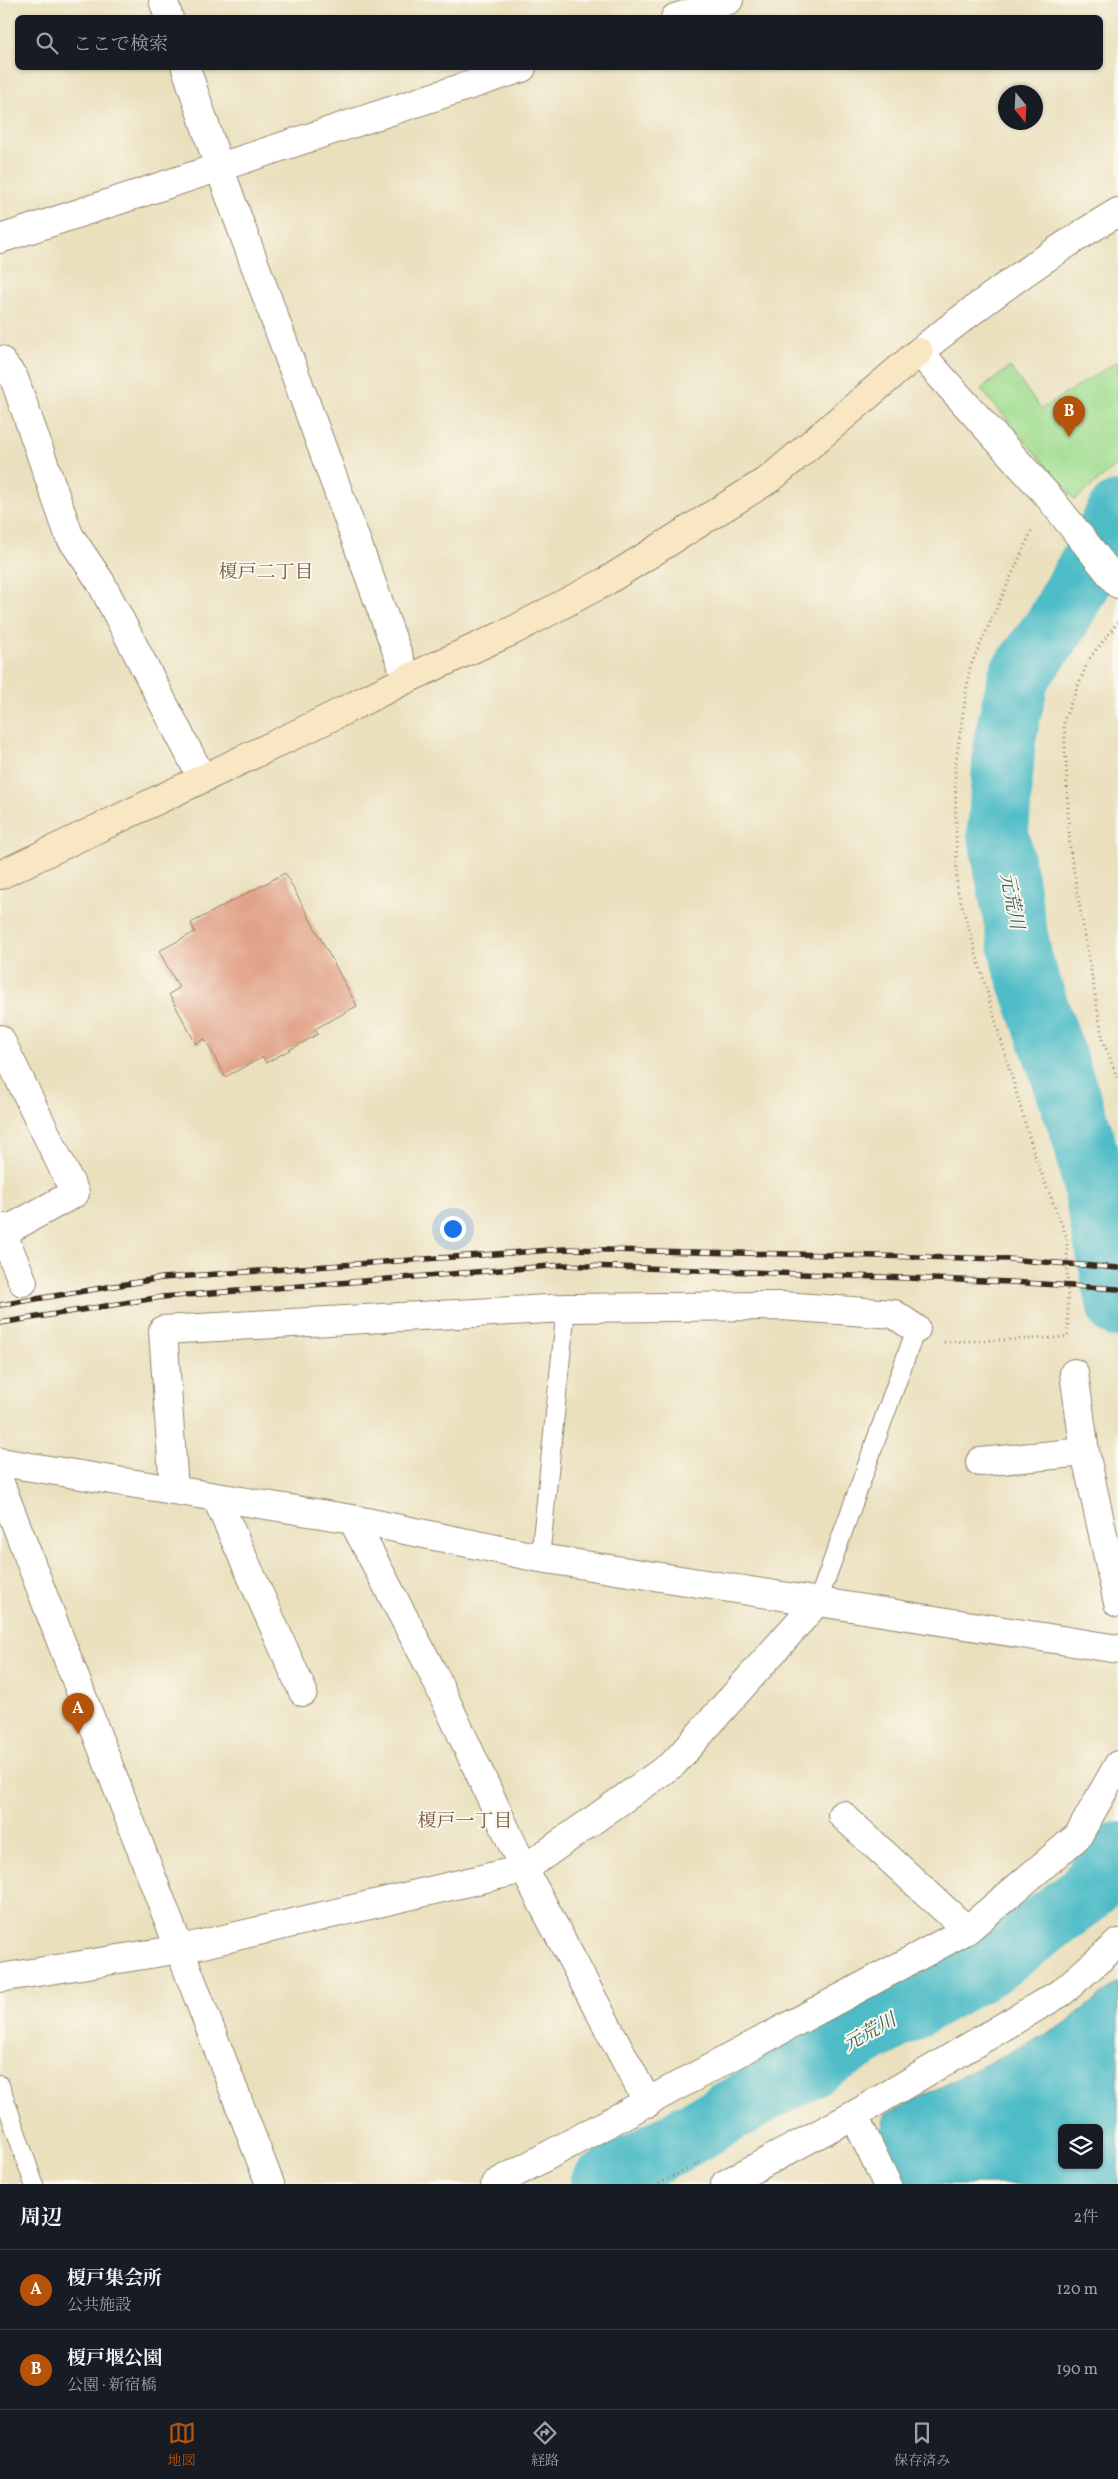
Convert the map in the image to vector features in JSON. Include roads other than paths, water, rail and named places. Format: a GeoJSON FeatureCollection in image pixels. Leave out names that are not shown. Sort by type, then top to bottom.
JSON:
{"type":"FeatureCollection","features":[{"type":"Feature","properties":{"kind":"street"},"geometry":{"type":"LineString","coordinates":[[163,0],[168,15]]}},
{"type":"Feature","properties":{"kind":"street"},"geometry":{"type":"LineString","coordinates":[[684,15],[729,0]]}},
{"type":"Feature","properties":{"kind":"street"},"geometry":{"type":"LineString","coordinates":[[187,70],[219,167],[407,679]]}},
{"type":"Feature","properties":{"kind":"street"},"geometry":{"type":"LineString","coordinates":[[0,239],[516,70]]}},
{"type":"Feature","properties":{"kind":"street"},"geometry":{"type":"LineString","coordinates":[[0,875],[309,728],[407,679],[512,631],[605,582],[771,478],[919,352],[1005,284],[1064,244],[1118,212]]}},
{"type":"Feature","properties":{"kind":"street"},"geometry":{"type":"LineString","coordinates":[[919,352],[1055,506],[1118,584]]}},
{"type":"Feature","properties":{"kind":"street"},"geometry":{"type":"LineString","coordinates":[[0,360],[14,378],[69,535],[100,581],[202,778]]}},
{"type":"Feature","properties":{"kind":"street"},"geometry":{"type":"LineString","coordinates":[[0,1039],[75,1193],[1,1230],[23,1282]]}},
{"type":"Feature","properties":{"kind":"street"},"geometry":{"type":"LineString","coordinates":[[174,1490],[163,1330],[566,1308],[782,1306],[894,1314],[913,1336]]}},
{"type":"Feature","properties":{"kind":"street"},"geometry":{"type":"LineString","coordinates":[[1074,1373],[1085,1452],[1118,1604]]}},
{"type":"Feature","properties":{"kind":"street"},"geometry":{"type":"LineString","coordinates":[[980,1462],[1085,1452]]}},
{"type":"Feature","properties":{"kind":"street"},"geometry":{"type":"LineString","coordinates":[[0,1462],[352,1519],[540,1558],[1118,1649]]}},
{"type":"Feature","properties":{"kind":"street"},"geometry":{"type":"LineString","coordinates":[[0,1483],[270,2184]]}},
{"type":"Feature","properties":{"kind":"street"},"geometry":{"type":"LineString","coordinates":[[216,1497],[303,1692]]}},
{"type":"Feature","properties":{"kind":"street"},"geometry":{"type":"LineString","coordinates":[[352,1519],[434,1675],[524,1869],[648,2103]]}},
{"type":"Feature","properties":{"kind":"street"},"geometry":{"type":"LineString","coordinates":[[0,1978],[181,1949],[524,1869],[674,1763],[818,1601]]}},
{"type":"Feature","properties":{"kind":"street"},"geometry":{"type":"LineString","coordinates":[[495,2184],[968,1930],[1078,1836],[1118,1765]]}},
{"type":"Feature","properties":{"kind":"street"},"geometry":{"type":"LineString","coordinates":[[842,1815],[968,1930]]}},
{"type":"Feature","properties":{"kind":"street"},"geometry":{"type":"LineString","coordinates":[[725,2184],[854,2114],[1062,1992],[1118,1943]]}},
{"type":"Feature","properties":{"kind":"street"},"geometry":{"type":"LineString","coordinates":[[854,2114],[887,2184]]}},
{"type":"Feature","properties":{"kind":"lane"},"geometry":{"type":"LineString","coordinates":[[540,1558],[566,1308]]}},
{"type":"Feature","properties":{"kind":"lane"},"geometry":{"type":"LineString","coordinates":[[818,1601],[913,1336]]}},
{"type":"Feature","properties":{"kind":"lane"},"geometry":{"type":"LineString","coordinates":[[0,2085],[34,2184]]}},
{"type":"Feature","properties":{"kind":"water"},"geometry":{"type":"Polygon","coordinates":[[[1118,1982],[1118,2184],[903,2184],[881,2133],[885,2115],[1060,2027],[1118,1982]]]}},
{"type":"Feature","properties":{"kind":"waterway","name":"元荒川"},"geometry":{"type":"LineString","coordinates":[[1118,512],[1056,625],[1019,676],[1005,738],[998,832],[1022,961],[1084,1140],[1118,1307]]}},
{"type":"Feature","properties":{"kind":"waterway","name":"元荒川"},"geometry":{"type":"LineString","coordinates":[[601,2184],[991,1964],[1084,1895],[1118,1853]]}},
{"type":"Feature","properties":{"kind":"railway"},"geometry":{"type":"LineString","coordinates":[[0,1305],[162,1278],[565,1249],[1008,1259],[1118,1268]]}},
{"type":"Feature","properties":{"kind":"railway"},"geometry":{"type":"LineString","coordinates":[[0,1323],[162,1297],[563,1265],[1011,1282],[1118,1289]]}},
{"type":"Feature","properties":{"kind":"place","name":"榎戸堰公園"},"geometry":{"type":"Point","coordinates":[1069,437]}},
{"type":"Feature","properties":{"kind":"place","name":"榎戸集会所"},"geometry":{"type":"Point","coordinates":[78,1734]}},
{"type":"Feature","properties":{"kind":"district","name":"榎戸二丁目"},"geometry":{"type":"Point","coordinates":[266,573]}},
{"type":"Feature","properties":{"kind":"district","name":"榎戸一丁目"},"geometry":{"type":"Point","coordinates":[465,1822]}}]}
